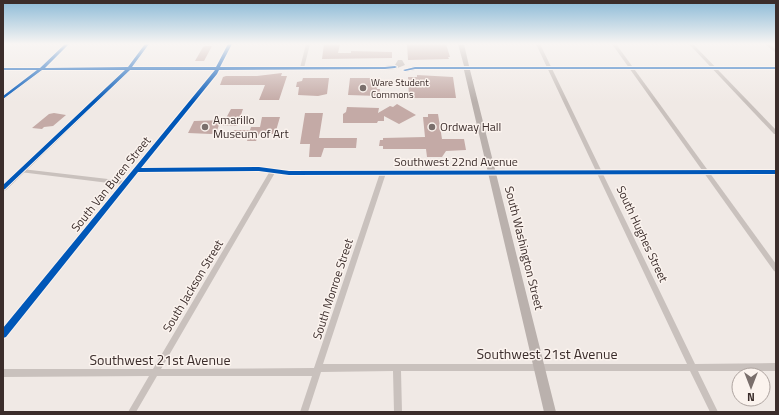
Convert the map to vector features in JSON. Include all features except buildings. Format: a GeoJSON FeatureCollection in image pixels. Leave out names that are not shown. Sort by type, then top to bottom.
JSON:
{"type":"FeatureCollection","features":[{"type":"Feature","properties":{"kind":"main road"},"geometry":{"type":"LineString","coordinates":[[3,98],[48,63]]}},
{"type":"Feature","properties":{"kind":"main road"},"geometry":{"type":"LineString","coordinates":[[3,188],[6,183],[22,171],[129,69],[133,63]]}},
{"type":"Feature","properties":{"kind":"main road","name":"South Washington Street"},"geometry":{"type":"LineString","coordinates":[[466,63],[550,412]]}},
{"type":"Feature","properties":{"kind":"main road"},"geometry":{"type":"LineString","coordinates":[[42,69],[400,67],[549,69],[776,68]]}},
{"type":"Feature","properties":{"kind":"street","name":"South Van Buren Street"},"geometry":{"type":"LineString","coordinates":[[3,334],[220,63]]}},
{"type":"Feature","properties":{"kind":"street"},"geometry":{"type":"LineString","coordinates":[[302,68],[303,63]]}},
{"type":"Feature","properties":{"kind":"street","name":"South Hughes Street"},"geometry":{"type":"LineString","coordinates":[[547,63],[601,173],[714,412]]}},
{"type":"Feature","properties":{"kind":"street"},"geometry":{"type":"LineString","coordinates":[[628,63],[776,269]]}},
{"type":"Feature","properties":{"kind":"street"},"geometry":{"type":"LineString","coordinates":[[710,63],[776,133]]}},
{"type":"Feature","properties":{"kind":"street"},"geometry":{"type":"LineString","coordinates":[[3,69],[42,69]]}},
{"type":"Feature","properties":{"kind":"street","name":"Southwest 22nd Avenue"},"geometry":{"type":"LineString","coordinates":[[136,170],[259,169],[289,173],[776,172]]}},
{"type":"Feature","properties":{"kind":"street"},"geometry":{"type":"LineString","coordinates":[[22,171],[125,183]]}},
{"type":"Feature","properties":{"kind":"street","name":"South Jackson Street"},"geometry":{"type":"LineString","coordinates":[[132,412],[274,171]]}},
{"type":"Feature","properties":{"kind":"street","name":"South Monroe Street"},"geometry":{"type":"LineString","coordinates":[[304,412],[384,173]]}},
{"type":"Feature","properties":{"kind":"street","name":"Southwest 21st Avenue"},"geometry":{"type":"LineString","coordinates":[[3,373],[155,373],[397,368],[776,367]]}},
{"type":"Feature","properties":{"kind":"street"},"geometry":{"type":"LineString","coordinates":[[397,368],[398,412]]}},
{"type":"Feature","properties":{"kind":"cycle path"},"geometry":{"type":"LineString","coordinates":[[3,98],[47,63]]}},
{"type":"Feature","properties":{"kind":"cycle path"},"geometry":{"type":"LineString","coordinates":[[3,188],[129,69],[133,63]]}},
{"type":"Feature","properties":{"kind":"cycle path"},"geometry":{"type":"LineString","coordinates":[[3,334],[215,73],[220,63]]}},
{"type":"Feature","properties":{"kind":"cycle path"},"geometry":{"type":"LineString","coordinates":[[3,69],[395,67]]}},
{"type":"Feature","properties":{"kind":"cycle path"},"geometry":{"type":"LineString","coordinates":[[405,70],[415,68],[776,68]]}},
{"type":"Feature","properties":{"kind":"cycle path"},"geometry":{"type":"LineString","coordinates":[[136,170],[259,169],[289,173],[776,172]]}},
{"type":"Feature","properties":{"kind":"place","name":"Ware Student Commons"},"geometry":{"type":"Point","coordinates":[363,88]}},
{"type":"Feature","properties":{"kind":"place","name":"Amarillo Museum of Art"},"geometry":{"type":"Point","coordinates":[205,127]}},
{"type":"Feature","properties":{"kind":"place","name":"Ordway Hall"},"geometry":{"type":"Point","coordinates":[432,127]}}]}
